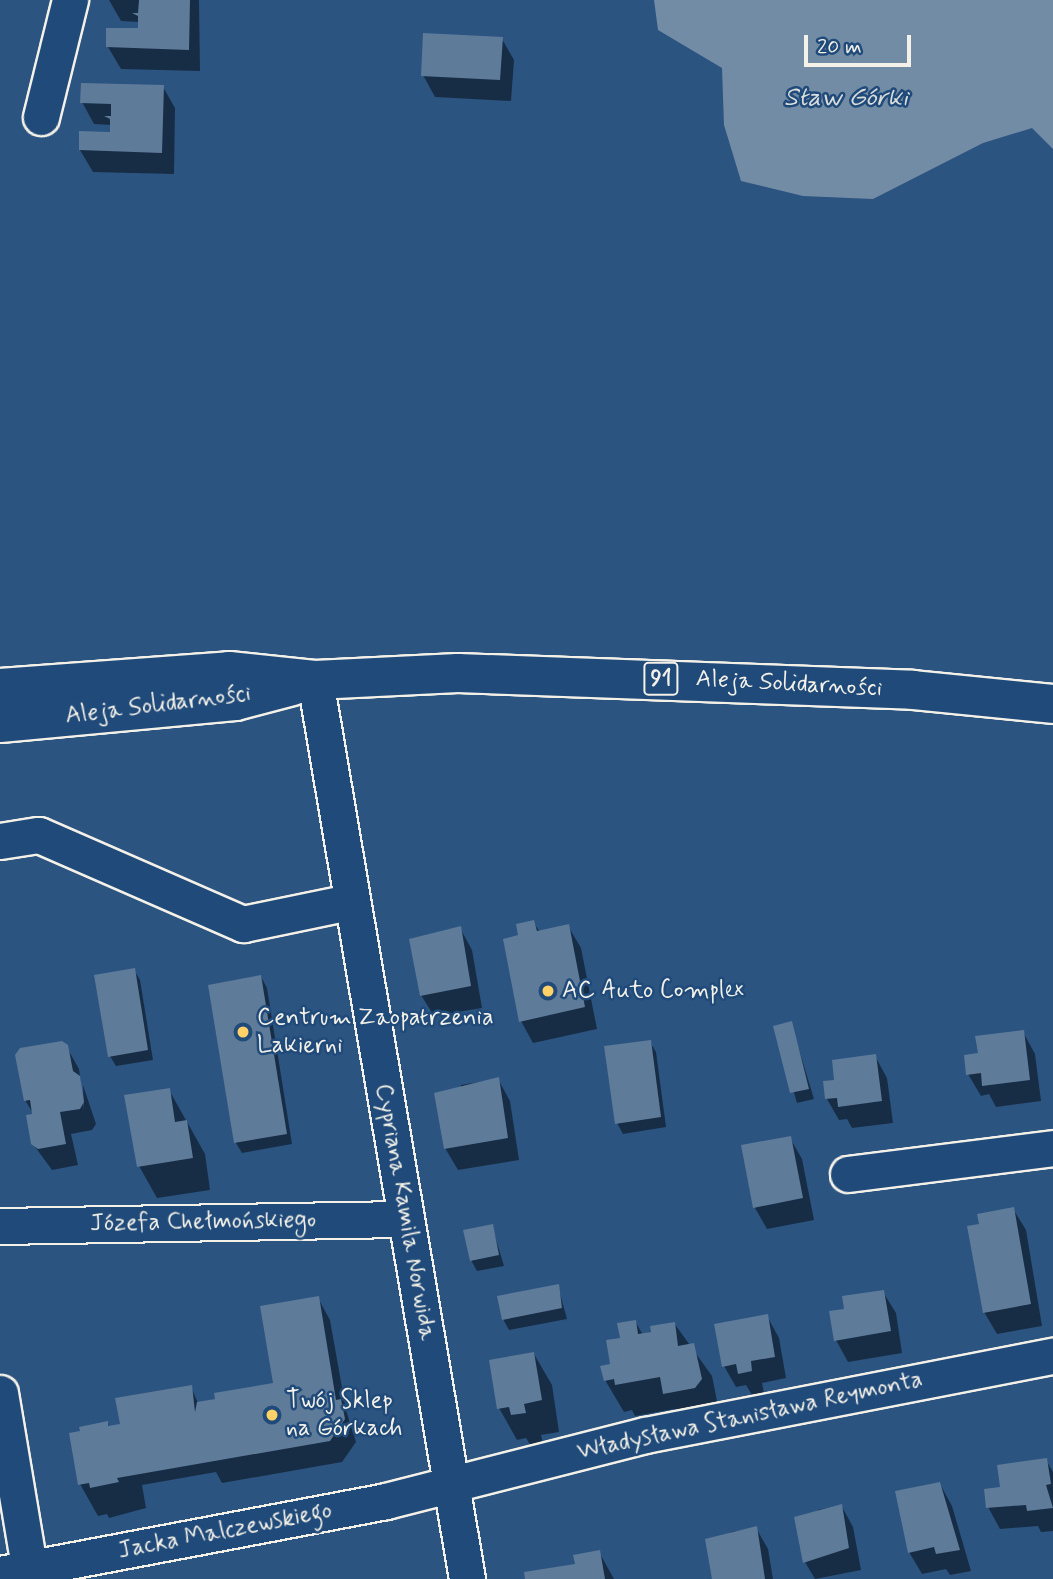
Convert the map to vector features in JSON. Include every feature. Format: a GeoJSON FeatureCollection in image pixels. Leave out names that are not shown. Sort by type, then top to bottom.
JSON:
{"type":"FeatureCollection","features":[{"type":"Feature","properties":{"kind":"main road","name":"Aleja Solidarności"},"geometry":{"type":"LineString","coordinates":[[0,688],[229,671],[315,680],[458,673],[913,690],[1053,704]]}},
{"type":"Feature","properties":{"kind":"main road","name":"Aleja Solidarności"},"geometry":{"type":"LineString","coordinates":[[0,723],[235,701],[315,680]]}},
{"type":"Feature","properties":{"kind":"street"},"geometry":{"type":"LineString","coordinates":[[41,117],[70,0]]}},
{"type":"Feature","properties":{"kind":"street","name":"Cypriana Kamila Norwida"},"geometry":{"type":"LineString","coordinates":[[315,680],[349,902],[467,1579]]}},
{"type":"Feature","properties":{"kind":"street"},"geometry":{"type":"LineString","coordinates":[[0,841],[39,835],[243,924],[349,902]]}},
{"type":"Feature","properties":{"kind":"street"},"geometry":{"type":"LineString","coordinates":[[848,1174],[1053,1148]]}},
{"type":"Feature","properties":{"kind":"street","name":"Józefa Chełmońskiego"},"geometry":{"type":"LineString","coordinates":[[0,1226],[406,1219]]}},
{"type":"Feature","properties":{"kind":"street","name":"Władysława Stanisława Reymonta"},"geometry":{"type":"LineString","coordinates":[[449,1483],[645,1434],[1053,1356]]}},
{"type":"Feature","properties":{"kind":"street"},"geometry":{"type":"LineString","coordinates":[[0,1393],[20,1574]]}},
{"type":"Feature","properties":{"kind":"street","name":"Jacka Malczewskiego"},"geometry":{"type":"LineString","coordinates":[[20,1574],[386,1501],[449,1483]]}},
{"type":"Feature","properties":{"kind":"water","name":"Staw Górki"},"geometry":{"type":"Polygon","coordinates":[[[654,0],[1053,0],[1053,149],[1032,128],[983,143],[873,199],[803,196],[741,181],[724,125],[722,68],[658,30],[654,0]]]}},
{"type":"Feature","properties":{"kind":"building"},"geometry":{"type":"Polygon","coordinates":[[[139,0],[190,0],[189,50],[106,47],[106,28],[138,28],[138,16],[132,13],[138,13],[139,0]]]}},
{"type":"Feature","properties":{"kind":"building"},"geometry":{"type":"Polygon","coordinates":[[[423,33],[503,37],[500,80],[421,76],[423,33]]]}},
{"type":"Feature","properties":{"kind":"building"},"geometry":{"type":"Polygon","coordinates":[[[81,83],[164,85],[162,153],[79,150],[79,131],[110,132],[110,119],[104,116],[111,116],[111,104],[80,103],[81,83]]]}},
{"type":"Feature","properties":{"kind":"building"},"geometry":{"type":"Polygon","coordinates":[[[534,920],[537,931],[569,924],[585,1007],[519,1022],[503,939],[518,935],[516,924],[534,920]]]}},
{"type":"Feature","properties":{"kind":"building"},"geometry":{"type":"Polygon","coordinates":[[[461,926],[471,986],[420,996],[409,939],[461,926]]]}},
{"type":"Feature","properties":{"kind":"building"},"geometry":{"type":"Polygon","coordinates":[[[135,968],[148,1050],[108,1057],[94,975],[135,968]]]}},
{"type":"Feature","properties":{"kind":"building","name":"Centrum Zaopatrzenia Lakierni"},"geometry":{"type":"Polygon","coordinates":[[[261,975],[287,1134],[234,1143],[208,985],[261,975]]]}},
{"type":"Feature","properties":{"kind":"building"},"geometry":{"type":"Polygon","coordinates":[[[792,1021],[809,1089],[790,1093],[773,1026],[792,1021]]]}},
{"type":"Feature","properties":{"kind":"building"},"geometry":{"type":"Polygon","coordinates":[[[1024,1030],[1030,1080],[982,1086],[981,1073],[966,1075],[964,1055],[978,1053],[975,1036],[1024,1030]]]}},
{"type":"Feature","properties":{"kind":"building"},"geometry":{"type":"Polygon","coordinates":[[[651,1040],[661,1117],[615,1124],[604,1046],[651,1040]]]}},
{"type":"Feature","properties":{"kind":"building"},"geometry":{"type":"Polygon","coordinates":[[[62,1041],[68,1045],[73,1071],[80,1076],[84,1102],[80,1109],[60,1112],[66,1144],[38,1149],[31,1144],[26,1115],[32,1114],[30,1100],[24,1101],[15,1055],[20,1048],[62,1041]]]}},
{"type":"Feature","properties":{"kind":"building"},"geometry":{"type":"Polygon","coordinates":[[[876,1054],[882,1101],[838,1107],[837,1098],[825,1099],[823,1081],[834,1080],[832,1060],[876,1054]]]}},
{"type":"Feature","properties":{"kind":"building"},"geometry":{"type":"Polygon","coordinates":[[[499,1077],[508,1138],[444,1149],[434,1093],[499,1077]]]}},
{"type":"Feature","properties":{"kind":"building"},"geometry":{"type":"Polygon","coordinates":[[[170,1088],[175,1122],[187,1120],[193,1158],[137,1167],[124,1095],[170,1088]]]}},
{"type":"Feature","properties":{"kind":"building"},"geometry":{"type":"Polygon","coordinates":[[[791,1136],[803,1198],[753,1208],[741,1145],[791,1136]]]}},
{"type":"Feature","properties":{"kind":"building"},"geometry":{"type":"Polygon","coordinates":[[[1014,1207],[1031,1304],[983,1313],[967,1226],[979,1224],[977,1214],[1014,1207]]]}},
{"type":"Feature","properties":{"kind":"building"},"geometry":{"type":"Polygon","coordinates":[[[493,1224],[499,1255],[470,1261],[463,1230],[493,1224]]]}},
{"type":"Feature","properties":{"kind":"building"},"geometry":{"type":"Polygon","coordinates":[[[559,1284],[562,1308],[502,1320],[497,1296],[559,1284]]]}},
{"type":"Feature","properties":{"kind":"building"},"geometry":{"type":"Polygon","coordinates":[[[884,1290],[891,1331],[834,1341],[829,1311],[844,1309],[842,1296],[884,1290]]]}},
{"type":"Feature","properties":{"kind":"building"},"geometry":{"type":"Polygon","coordinates":[[[319,1296],[336,1400],[341,1399],[345,1419],[330,1441],[117,1478],[119,1482],[90,1488],[89,1483],[78,1485],[69,1433],[80,1431],[79,1427],[108,1421],[108,1426],[120,1424],[115,1398],[192,1385],[195,1412],[197,1402],[215,1399],[214,1393],[273,1383],[260,1306],[319,1296]]]}},
{"type":"Feature","properties":{"kind":"building"},"geometry":{"type":"Polygon","coordinates":[[[768,1314],[775,1357],[751,1361],[752,1371],[738,1374],[736,1364],[722,1367],[714,1324],[768,1314]]]}},
{"type":"Feature","properties":{"kind":"building"},"geometry":{"type":"Polygon","coordinates":[[[636,1320],[638,1334],[651,1332],[650,1326],[675,1322],[678,1346],[694,1343],[702,1379],[695,1388],[663,1394],[660,1377],[615,1385],[614,1379],[604,1381],[600,1366],[610,1364],[606,1340],[620,1338],[617,1323],[636,1320]]]}},
{"type":"Feature","properties":{"kind":"building"},"geometry":{"type":"Polygon","coordinates":[[[534,1352],[542,1400],[524,1404],[526,1413],[511,1415],[509,1407],[497,1409],[489,1360],[534,1352]]]}},
{"type":"Feature","properties":{"kind":"building"},"geometry":{"type":"Polygon","coordinates":[[[1047,1458],[1051,1484],[1046,1485],[1053,1508],[1027,1511],[1026,1505],[986,1508],[984,1489],[1000,1487],[997,1465],[1047,1458]]]}},
{"type":"Feature","properties":{"kind":"building"},"geometry":{"type":"Polygon","coordinates":[[[940,1482],[960,1550],[936,1554],[934,1547],[908,1553],[895,1491],[940,1482]]]}},
{"type":"Feature","properties":{"kind":"building"},"geometry":{"type":"Polygon","coordinates":[[[842,1504],[849,1548],[803,1563],[794,1517],[842,1504]]]}},
{"type":"Feature","properties":{"kind":"building"},"geometry":{"type":"Polygon","coordinates":[[[757,1526],[765,1579],[712,1579],[705,1539],[757,1526]]]}},
{"type":"Feature","properties":{"kind":"building"},"geometry":{"type":"Polygon","coordinates":[[[600,1550],[605,1579],[525,1579],[524,1572],[575,1564],[573,1555],[600,1550]]]}},
{"type":"Feature","properties":{"kind":"place","name":"AC Auto Complex"},"geometry":{"type":"Point","coordinates":[548,991]}},
{"type":"Feature","properties":{"kind":"place","name":"Centrum Zaopatrzenia Lakierni"},"geometry":{"type":"Point","coordinates":[243,1032]}},
{"type":"Feature","properties":{"kind":"place","name":"Twój Sklep na Górkach"},"geometry":{"type":"Point","coordinates":[272,1415]}}]}
